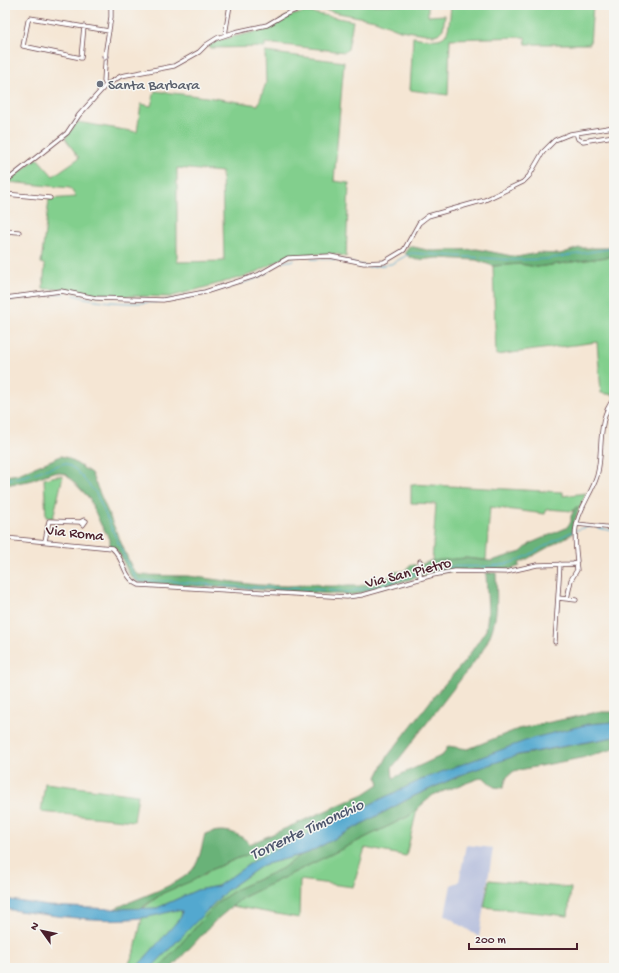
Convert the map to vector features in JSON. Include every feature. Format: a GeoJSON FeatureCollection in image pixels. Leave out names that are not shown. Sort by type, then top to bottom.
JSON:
{"type":"FeatureCollection","features":[{"type":"Feature","properties":{"kind":"street"},"geometry":{"type":"LineString","coordinates":[[106,85],[104,81],[105,63],[111,5]]}},
{"type":"Feature","properties":{"kind":"street"},"geometry":{"type":"LineString","coordinates":[[225,35],[230,5]]}},
{"type":"Feature","properties":{"kind":"street"},"geometry":{"type":"LineString","coordinates":[[5,182],[67,133],[79,115],[106,85],[121,76],[128,73],[174,66],[199,52],[206,45],[225,35],[267,25],[284,15],[308,5]]}},
{"type":"Feature","properties":{"kind":"street"},"geometry":{"type":"LineString","coordinates":[[84,26],[80,58],[24,46],[28,21],[30,18],[84,26],[109,31]]}},
{"type":"Feature","properties":{"kind":"street"},"geometry":{"type":"LineString","coordinates":[[5,298],[62,291],[96,298],[163,300],[205,292],[258,275],[288,258],[330,256],[364,263],[384,262],[404,250],[419,222],[428,216],[485,200],[523,182],[529,176],[543,152],[555,140],[576,133],[614,127]]}},
{"type":"Feature","properties":{"kind":"street"},"geometry":{"type":"LineString","coordinates":[[576,133],[578,139],[584,141],[614,136]]}},
{"type":"Feature","properties":{"kind":"street"},"geometry":{"type":"LineString","coordinates":[[5,194],[50,198]]}},
{"type":"Feature","properties":{"kind":"street"},"geometry":{"type":"LineString","coordinates":[[5,231],[19,232]]}},
{"type":"Feature","properties":{"kind":"street"},"geometry":{"type":"LineString","coordinates":[[567,599],[571,580],[577,570],[576,525],[597,478],[601,456],[604,419],[607,410],[614,399]]}},
{"type":"Feature","properties":{"kind":"street"},"geometry":{"type":"LineString","coordinates":[[45,541],[49,519],[80,522]]}},
{"type":"Feature","properties":{"kind":"street"},"geometry":{"type":"LineString","coordinates":[[576,525],[614,528]]}},
{"type":"Feature","properties":{"kind":"street","name":"Via Roma"},"geometry":{"type":"LineString","coordinates":[[5,538],[112,548],[120,557],[130,580],[140,586],[146,586]]}},
{"type":"Feature","properties":{"kind":"street"},"geometry":{"type":"LineString","coordinates":[[420,561],[420,577]]}},
{"type":"Feature","properties":{"kind":"street","name":"Via San Pietro"},"geometry":{"type":"LineString","coordinates":[[146,586],[354,596],[420,577],[455,572],[506,572],[537,565],[576,562]]}},
{"type":"Feature","properties":{"kind":"street"},"geometry":{"type":"LineString","coordinates":[[555,642],[560,564]]}},
{"type":"Feature","properties":{"kind":"street"},"geometry":{"type":"LineString","coordinates":[[558,598],[576,600]]}},
{"type":"Feature","properties":{"kind":"shaded area"},"geometry":{"type":"Polygon","coordinates":[[[466,845],[493,848],[479,937],[445,915],[451,885],[459,882],[466,845]]]}},
{"type":"Feature","properties":{"kind":"green space"},"geometry":{"type":"Polygon","coordinates":[[[314,5],[428,5],[428,16],[445,15],[443,29],[438,34],[433,35],[400,30],[375,20],[312,8],[314,5]]]}},
{"type":"Feature","properties":{"kind":"green space"},"geometry":{"type":"Polygon","coordinates":[[[451,5],[593,5],[590,44],[526,44],[525,37],[450,39],[448,95],[410,90],[413,37],[434,39],[444,36],[449,25],[451,5]]]}},
{"type":"Feature","properties":{"kind":"green space"},"geometry":{"type":"Polygon","coordinates":[[[307,12],[353,21],[348,49],[345,52],[265,43],[265,47],[210,48],[209,46],[219,40],[264,30],[288,16],[307,12]]]}},
{"type":"Feature","properties":{"kind":"green space"},"geometry":{"type":"Polygon","coordinates":[[[265,52],[344,62],[334,181],[349,183],[346,257],[337,254],[318,254],[286,257],[253,274],[170,297],[95,295],[65,289],[43,289],[45,265],[41,263],[49,199],[76,197],[70,188],[8,182],[37,158],[53,176],[79,158],[65,138],[77,122],[137,132],[141,104],[151,106],[155,91],[258,105],[266,83],[265,52]],[[177,168],[177,262],[224,261],[222,172],[177,168]]]}},
{"type":"Feature","properties":{"kind":"green space"},"geometry":{"type":"Polygon","coordinates":[[[614,245],[614,256],[537,267],[520,264],[493,266],[476,260],[438,258],[417,260],[411,258],[405,253],[409,246],[432,251],[477,249],[517,257],[537,253],[560,254],[579,248],[608,248],[614,245]]]}},
{"type":"Feature","properties":{"kind":"green space"},"geometry":{"type":"Polygon","coordinates":[[[614,256],[614,395],[601,393],[597,342],[496,355],[493,266],[520,264],[537,267],[614,256]]]}},
{"type":"Feature","properties":{"kind":"green space"},"geometry":{"type":"Polygon","coordinates":[[[61,456],[68,458],[91,473],[132,568],[139,575],[188,576],[257,585],[288,586],[316,584],[322,586],[359,586],[389,577],[394,572],[404,571],[411,564],[418,566],[430,561],[465,558],[491,561],[521,552],[531,543],[566,528],[571,522],[571,516],[576,507],[579,509],[572,534],[518,564],[520,566],[511,569],[437,572],[353,595],[140,583],[130,576],[119,553],[110,545],[110,539],[101,525],[89,498],[66,474],[53,472],[29,481],[5,485],[5,476],[18,474],[61,456]]]}},
{"type":"Feature","properties":{"kind":"green space"},"geometry":{"type":"Polygon","coordinates":[[[63,476],[53,518],[46,517],[44,479],[63,476]]]}},
{"type":"Feature","properties":{"kind":"green space"},"geometry":{"type":"Polygon","coordinates":[[[411,484],[563,492],[563,496],[586,493],[579,509],[576,507],[573,511],[547,509],[545,514],[490,507],[486,560],[465,558],[432,562],[436,504],[411,503],[411,484]]]}},
{"type":"Feature","properties":{"kind":"green space"},"geometry":{"type":"Polygon","coordinates":[[[486,573],[496,573],[497,595],[494,624],[487,643],[481,653],[392,768],[393,778],[443,755],[448,746],[468,749],[518,729],[598,712],[614,712],[614,722],[589,724],[425,778],[369,806],[365,805],[210,870],[194,880],[163,893],[143,907],[144,910],[114,909],[178,881],[186,875],[193,869],[197,862],[205,834],[218,831],[229,832],[240,836],[250,844],[364,794],[379,784],[377,777],[387,757],[436,694],[465,661],[486,630],[488,613],[486,573]]]}},
{"type":"Feature","properties":{"kind":"green space"},"geometry":{"type":"Polygon","coordinates":[[[614,737],[614,749],[581,758],[514,771],[507,777],[503,788],[494,787],[483,777],[433,795],[409,816],[242,898],[215,921],[171,968],[159,968],[219,901],[237,889],[281,869],[301,855],[308,853],[414,796],[468,772],[509,757],[614,737]]]}},
{"type":"Feature","properties":{"kind":"green space"},"geometry":{"type":"Polygon","coordinates":[[[45,783],[138,795],[134,821],[41,812],[45,783]]]}},
{"type":"Feature","properties":{"kind":"green space"},"geometry":{"type":"Polygon","coordinates":[[[365,805],[369,806],[258,858],[218,886],[197,890],[157,908],[144,910],[143,908],[163,893],[204,875],[210,870],[365,805]]]}},
{"type":"Feature","properties":{"kind":"green space"},"geometry":{"type":"Polygon","coordinates":[[[417,809],[406,856],[365,848],[353,887],[300,880],[299,918],[232,906],[242,898],[409,816],[417,809]]]}},
{"type":"Feature","properties":{"kind":"green space"},"geometry":{"type":"Polygon","coordinates":[[[301,855],[282,869],[237,889],[219,901],[159,968],[151,968],[227,890],[263,865],[301,855]]]}},
{"type":"Feature","properties":{"kind":"green space"},"geometry":{"type":"Polygon","coordinates":[[[489,880],[571,888],[568,916],[484,907],[489,880]]]}},
{"type":"Feature","properties":{"kind":"green space"},"geometry":{"type":"Polygon","coordinates":[[[176,910],[182,911],[181,917],[136,968],[127,968],[135,950],[142,918],[176,910]]]}},
{"type":"Feature","properties":{"kind":"water"},"geometry":{"type":"Polygon","coordinates":[[[614,722],[614,737],[518,755],[468,772],[414,796],[308,853],[263,865],[227,890],[151,968],[136,968],[181,917],[182,911],[176,910],[145,917],[107,920],[72,918],[5,909],[5,899],[48,906],[114,909],[157,908],[197,890],[218,886],[258,858],[425,778],[533,738],[589,724],[614,722]]]}},
{"type":"Feature","properties":{"kind":"waterway"},"geometry":{"type":"LineString","coordinates":[[311,259],[334,259],[369,267],[391,264],[411,253],[513,260],[547,259],[614,248]]}},
{"type":"Feature","properties":{"kind":"waterway"},"geometry":{"type":"LineString","coordinates":[[283,262],[294,260]]}},
{"type":"Feature","properties":{"kind":"waterway"},"geometry":{"type":"LineString","coordinates":[[74,295],[94,300],[113,302],[133,303],[173,300],[213,292],[256,279],[269,271]]}},
{"type":"Feature","properties":{"kind":"waterway"},"geometry":{"type":"LineString","coordinates":[[18,299],[65,293]]}},
{"type":"Feature","properties":{"kind":"waterway"},"geometry":{"type":"LineString","coordinates":[[5,300],[14,300]]}},
{"type":"Feature","properties":{"kind":"waterway"},"geometry":{"type":"LineString","coordinates":[[5,480],[25,476],[65,463],[75,469],[96,493],[128,565],[137,580],[141,581],[169,581],[237,587],[311,589],[346,592],[376,587],[418,573]]}},
{"type":"Feature","properties":{"kind":"waterway"},"geometry":{"type":"LineString","coordinates":[[421,572],[443,567],[488,566],[510,563],[572,532],[582,528],[591,527]]}},
{"type":"Feature","properties":{"kind":"waterway"},"geometry":{"type":"LineString","coordinates":[[598,528],[614,531]]}},
{"type":"Feature","properties":{"kind":"place","name":"Santa Barbara"},"geometry":{"type":"Point","coordinates":[100,84]}},
{"type":"Feature","properties":{"kind":"water label","name":"Torrente Timonchio"},"geometry":{"type":"Point","coordinates":[306,828]}}]}
